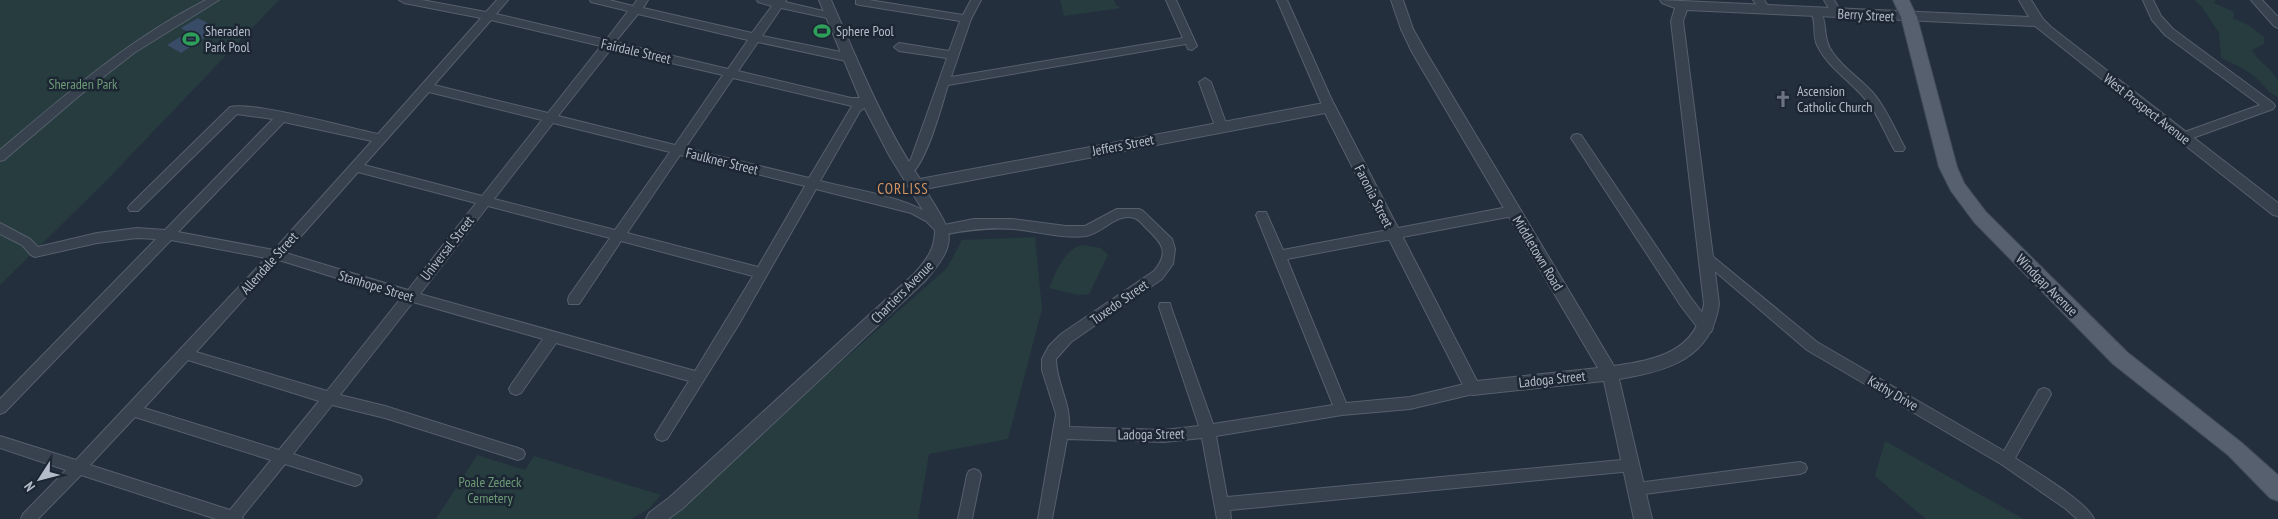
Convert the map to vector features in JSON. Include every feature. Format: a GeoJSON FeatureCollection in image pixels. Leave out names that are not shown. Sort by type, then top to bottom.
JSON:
{"type":"FeatureCollection","features":[{"type":"Feature","properties":{"kind":"main road","name":"Windgap Avenue"},"geometry":{"type":"LineString","coordinates":[[1901,0],[1908,17],[1948,167],[1957,186],[1980,217],[2120,358],[2235,449],[2271,482],[2278,491]]}},
{"type":"Feature","properties":{"kind":"street"},"geometry":{"type":"LineString","coordinates":[[0,158],[124,57],[158,32],[214,0]]}},
{"type":"Feature","properties":{"kind":"street","name":"Fairdale Street"},"geometry":{"type":"LineString","coordinates":[[404,0],[489,16],[851,102],[868,101]]}},
{"type":"Feature","properties":{"kind":"street","name":"Allendale Street"},"geometry":{"type":"LineString","coordinates":[[28,519],[134,411],[276,256],[503,0]]}},
{"type":"Feature","properties":{"kind":"street"},"geometry":{"type":"LineString","coordinates":[[594,0],[639,5],[755,38],[850,58]]}},
{"type":"Feature","properties":{"kind":"street"},"geometry":{"type":"LineString","coordinates":[[762,0],[779,2],[832,16]]}},
{"type":"Feature","properties":{"kind":"street"},"geometry":{"type":"LineString","coordinates":[[825,0],[868,101],[942,230]]}},
{"type":"Feature","properties":{"kind":"street"},"geometry":{"type":"LineString","coordinates":[[907,172],[916,161],[966,19],[976,0]]}},
{"type":"Feature","properties":{"kind":"street"},"geometry":{"type":"LineString","coordinates":[[945,82],[1191,43],[1171,0]]}},
{"type":"Feature","properties":{"kind":"street","name":"Faronia Street"},"geometry":{"type":"LineString","coordinates":[[1282,0],[1330,107],[1473,388]]}},
{"type":"Feature","properties":{"kind":"street","name":"Middletown Road"},"geometry":{"type":"LineString","coordinates":[[1397,0],[1407,29],[1419,52],[1610,373],[1643,519]]}},
{"type":"Feature","properties":{"kind":"street","name":"Berry Street"},"geometry":{"type":"LineString","coordinates":[[1666,0],[1682,6],[1706,3],[1761,5],[1816,12],[2038,22]]}},
{"type":"Feature","properties":{"kind":"street"},"geometry":{"type":"LineString","coordinates":[[1829,0],[1837,13]]}},
{"type":"Feature","properties":{"kind":"street","name":"West Prospect Avenue"},"geometry":{"type":"LineString","coordinates":[[2025,0],[2038,22],[2278,211]]}},
{"type":"Feature","properties":{"kind":"street"},"geometry":{"type":"LineString","coordinates":[[2148,0],[2156,18],[2169,32],[2270,106],[2183,137]]}},
{"type":"Feature","properties":{"kind":"street"},"geometry":{"type":"LineString","coordinates":[[2256,0],[2278,24]]}},
{"type":"Feature","properties":{"kind":"street"},"geometry":{"type":"LineString","coordinates":[[574,300],[779,2]]}},
{"type":"Feature","properties":{"kind":"street"},"geometry":{"type":"LineString","coordinates":[[860,2],[966,19]]}},
{"type":"Feature","properties":{"kind":"street","name":"Universal Street"},"geometry":{"type":"LineString","coordinates":[[234,519],[639,5]]}},
{"type":"Feature","properties":{"kind":"street"},"geometry":{"type":"LineString","coordinates":[[1682,6],[1676,21],[1707,258],[1712,312],[1706,328]]}},
{"type":"Feature","properties":{"kind":"street"},"geometry":{"type":"LineString","coordinates":[[1816,12],[1820,19],[1817,27],[1829,57],[1876,105],[1899,148]]}},
{"type":"Feature","properties":{"kind":"street"},"geometry":{"type":"LineString","coordinates":[[899,47],[954,55]]}},
{"type":"Feature","properties":{"kind":"street"},"geometry":{"type":"LineString","coordinates":[[1205,82],[1222,126]]}},
{"type":"Feature","properties":{"kind":"street","name":"Faulkner Street"},"geometry":{"type":"LineString","coordinates":[[426,87],[914,209],[930,218],[942,230]]}},
{"type":"Feature","properties":{"kind":"street"},"geometry":{"type":"LineString","coordinates":[[662,435],[734,320],[856,108],[868,101]]}},
{"type":"Feature","properties":{"kind":"street","name":"Jeffers Street"},"geometry":{"type":"LineString","coordinates":[[916,185],[1330,107]]}},
{"type":"Feature","properties":{"kind":"street"},"geometry":{"type":"LineString","coordinates":[[134,208],[234,110],[282,117],[380,139]]}},
{"type":"Feature","properties":{"kind":"street"},"geometry":{"type":"LineString","coordinates":[[0,408],[170,235],[282,117]]}},
{"type":"Feature","properties":{"kind":"street"},"geometry":{"type":"LineString","coordinates":[[1577,138],[1686,302],[1706,328]]}},
{"type":"Feature","properties":{"kind":"street"},"geometry":{"type":"LineString","coordinates":[[355,167],[760,273]]}},
{"type":"Feature","properties":{"kind":"street"},"geometry":{"type":"LineString","coordinates":[[1279,256],[1513,211]]}},
{"type":"Feature","properties":{"kind":"street","name":"Tuxedo Street"},"geometry":{"type":"LineString","coordinates":[[942,230],[974,224],[1013,224],[1066,231],[1086,230],[1098,226],[1121,212],[1139,214],[1166,239],[1169,249],[1167,264],[1158,275],[1066,338],[1054,350],[1049,359],[1049,370],[1063,414],[1062,433],[1045,519]]}},
{"type":"Feature","properties":{"kind":"street"},"geometry":{"type":"LineString","coordinates":[[1262,215],[1342,409]]}},
{"type":"Feature","properties":{"kind":"street","name":"Stanhope Street"},"geometry":{"type":"LineString","coordinates":[[0,228],[26,242],[35,252],[48,251],[98,238],[137,233],[170,235],[276,256],[698,378]]}},
{"type":"Feature","properties":{"kind":"street","name":"Chartiers Avenue"},"geometry":{"type":"LineString","coordinates":[[655,519],[676,503],[920,277],[936,257],[942,241],[942,230]]}},
{"type":"Feature","properties":{"kind":"street","name":"Kathy Drive"},"geometry":{"type":"LineString","coordinates":[[1707,258],[1812,346],[2006,460],[2071,504],[2087,519]]}},
{"type":"Feature","properties":{"kind":"street"},"geometry":{"type":"LineString","coordinates":[[1165,307],[1208,431],[1224,519]]}},
{"type":"Feature","properties":{"kind":"street","name":"Ladoga Street"},"geometry":{"type":"LineString","coordinates":[[1062,433],[1164,436],[1208,431],[1342,409],[1410,402],[1473,388],[1610,373],[1662,362],[1684,352],[1706,328]]}},
{"type":"Feature","properties":{"kind":"street"},"geometry":{"type":"LineString","coordinates":[[516,390],[553,336]]}},
{"type":"Feature","properties":{"kind":"street"},"geometry":{"type":"LineString","coordinates":[[186,354],[329,398],[385,412],[518,454]]}},
{"type":"Feature","properties":{"kind":"street"},"geometry":{"type":"LineString","coordinates":[[2006,460],[2044,394]]}},
{"type":"Feature","properties":{"kind":"street"},"geometry":{"type":"LineString","coordinates":[[134,411],[355,480]]}},
{"type":"Feature","properties":{"kind":"street"},"geometry":{"type":"LineString","coordinates":[[0,442],[234,519]]}},
{"type":"Feature","properties":{"kind":"street"},"geometry":{"type":"LineString","coordinates":[[1222,504],[1632,465]]}},
{"type":"Feature","properties":{"kind":"street"},"geometry":{"type":"LineString","coordinates":[[1637,489],[1800,468]]}},
{"type":"Feature","properties":{"kind":"street"},"geometry":{"type":"LineString","coordinates":[[965,519],[974,475]]}},
{"type":"Feature","properties":{"kind":"green space","name":"Sheraden Park"},"geometry":{"type":"Polygon","coordinates":[[[0,0],[279,0],[107,180],[0,285],[0,0]]]}},
{"type":"Feature","properties":{"kind":"green space"},"geometry":{"type":"Polygon","coordinates":[[[1060,0],[1114,0],[1116,5],[1121,8],[1064,16],[1060,0]]]}},
{"type":"Feature","properties":{"kind":"green space"},"geometry":{"type":"Polygon","coordinates":[[[2194,0],[2216,0],[2214,3],[2234,12],[2233,18],[2250,26],[2264,37],[2264,44],[2252,50],[2276,77],[2278,81],[2278,97],[2249,72],[2221,58],[2219,33],[2202,7],[2194,0]]]}},
{"type":"Feature","properties":{"kind":"green space"},"geometry":{"type":"Polygon","coordinates":[[[1035,237],[1042,309],[1008,439],[929,454],[918,519],[664,519],[947,268],[962,240],[1035,237]]]}},
{"type":"Feature","properties":{"kind":"green space"},"geometry":{"type":"Polygon","coordinates":[[[1082,245],[1101,248],[1108,255],[1089,294],[1078,295],[1049,288],[1066,256],[1076,247],[1082,245]]]}},
{"type":"Feature","properties":{"kind":"green space"},"geometry":{"type":"Polygon","coordinates":[[[1885,441],[2024,519],[1926,519],[1875,476],[1885,441]]]}},
{"type":"Feature","properties":{"kind":"green space","name":"Poale Zedeck Cemetery"},"geometry":{"type":"Polygon","coordinates":[[[477,455],[525,470],[534,456],[661,495],[649,509],[631,519],[436,519],[477,455]]]}},
{"type":"Feature","properties":{"kind":"water","name":"Sheraden Park Pool"},"geometry":{"type":"Polygon","coordinates":[[[198,18],[218,29],[181,53],[167,45],[188,32],[181,28],[198,18]]]}},
{"type":"Feature","properties":{"kind":"place","name":"Sphere Pool"},"geometry":{"type":"Point","coordinates":[822,31]}},
{"type":"Feature","properties":{"kind":"place","name":"Sheraden Park Pool"},"geometry":{"type":"Point","coordinates":[191,39]}},
{"type":"Feature","properties":{"kind":"place","name":"Ascension Catholic Church"},"geometry":{"type":"Point","coordinates":[1783,99]}},
{"type":"Feature","properties":{"kind":"district","name":"CORLISS"},"geometry":{"type":"Point","coordinates":[903,189]}}]}
